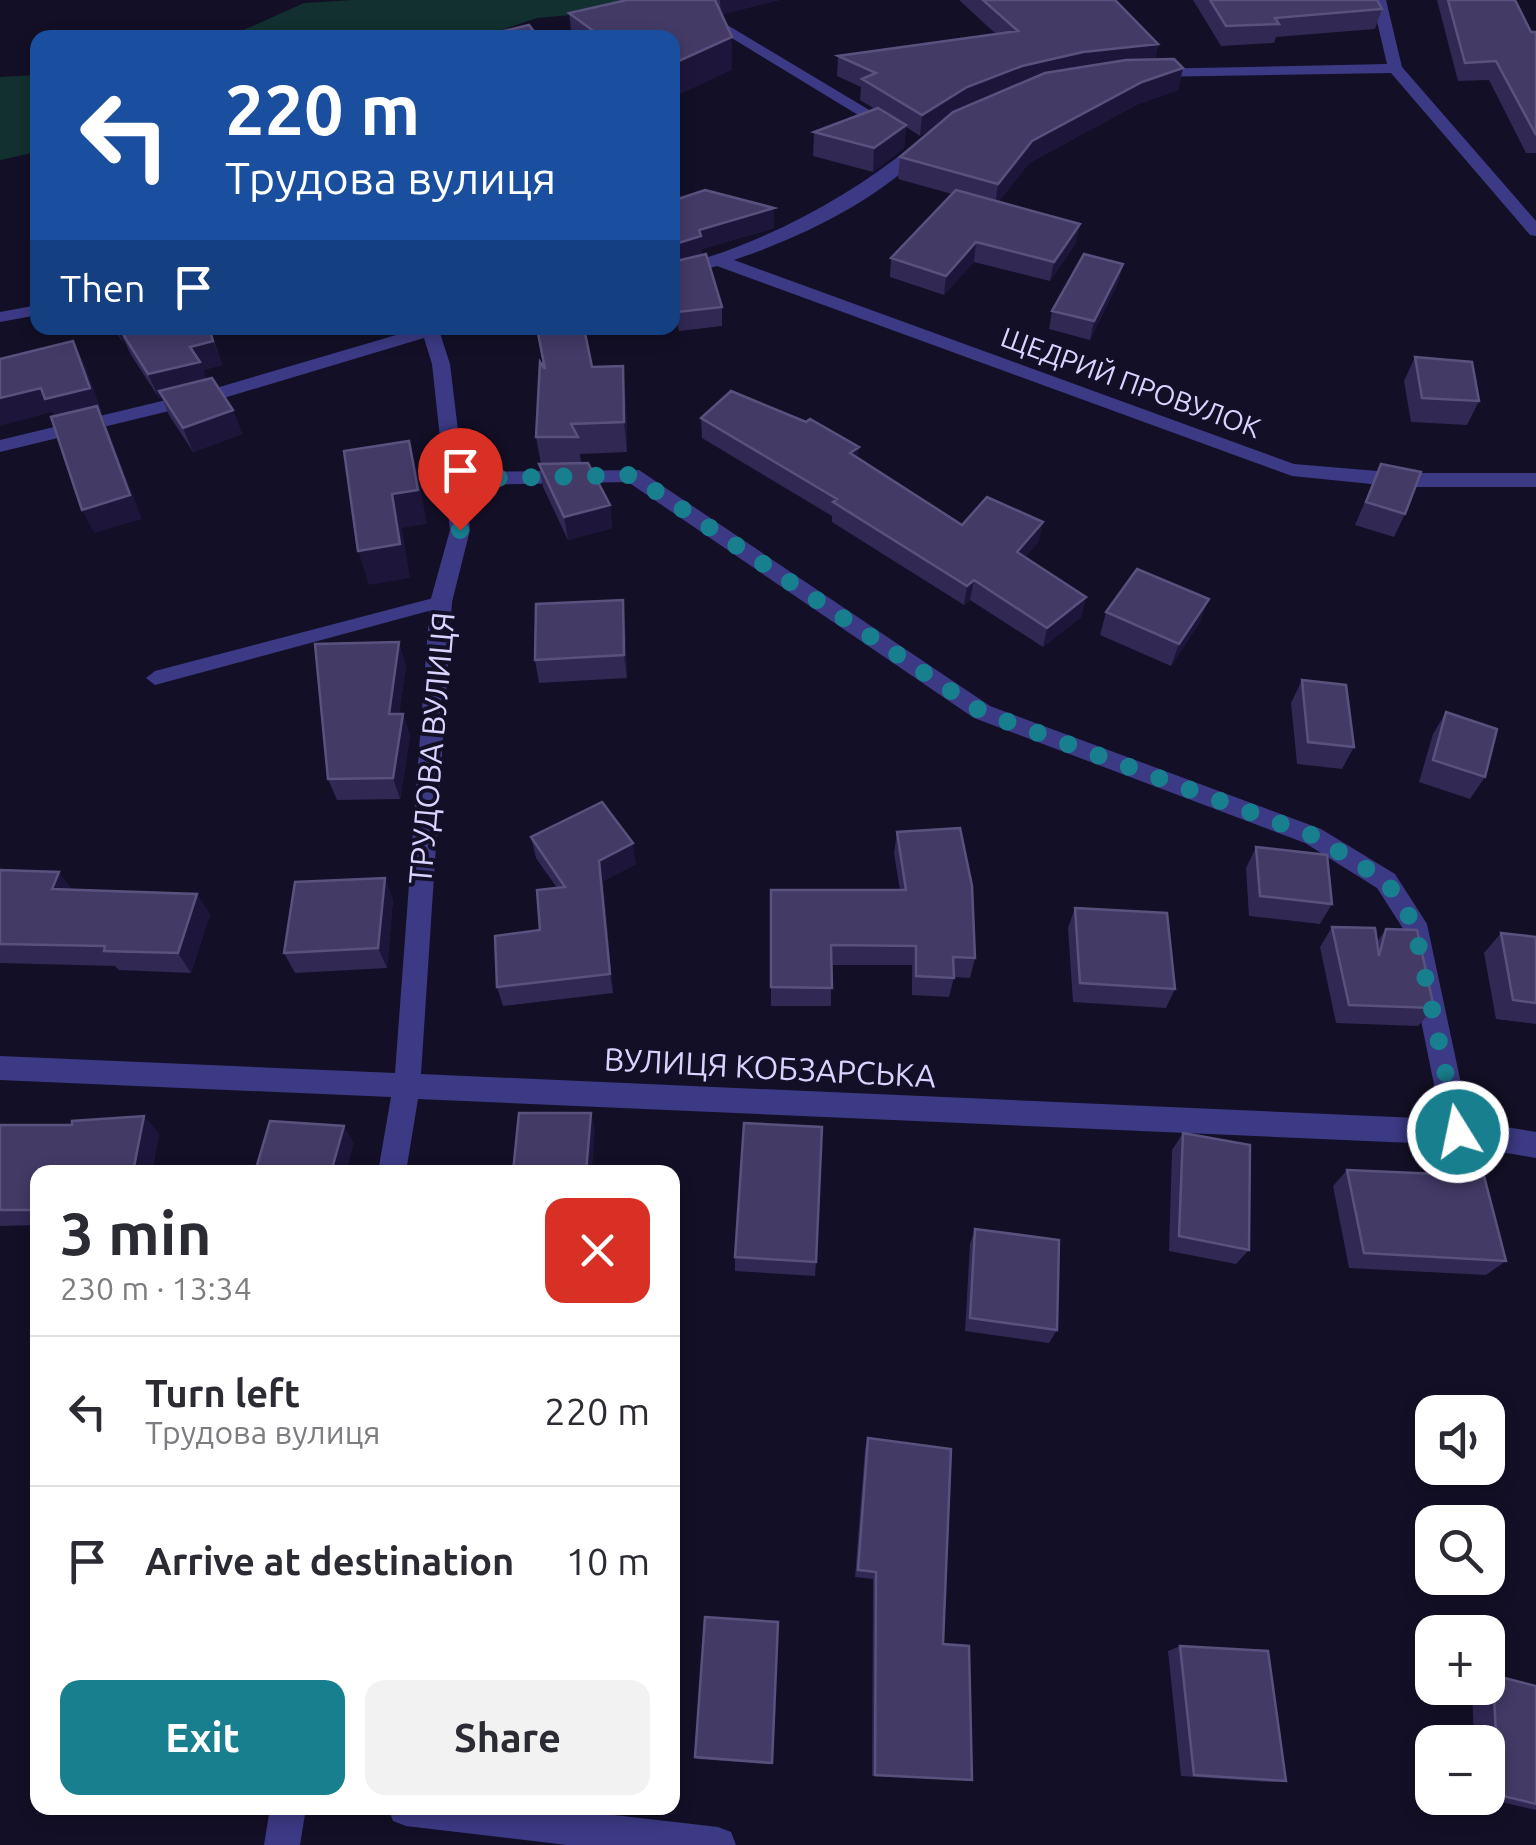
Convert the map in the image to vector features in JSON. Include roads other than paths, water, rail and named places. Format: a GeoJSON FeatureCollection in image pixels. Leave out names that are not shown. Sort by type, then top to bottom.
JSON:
{"type":"FeatureCollection","features":[{"type":"Feature","properties":{"kind":"street"},"geometry":{"type":"LineString","coordinates":[[1379,0],[1394,68],[1536,232]]}},
{"type":"Feature","properties":{"kind":"street"},"geometry":{"type":"LineString","coordinates":[[680,271],[721,261],[820,218],[883,179],[926,142],[689,6]]}},
{"type":"Feature","properties":{"kind":"street"},"geometry":{"type":"LineString","coordinates":[[1121,74],[1394,68]]}},
{"type":"Feature","properties":{"kind":"street","name":"ЩЕДРИЙ ПРОВУЛОК"},"geometry":{"type":"LineString","coordinates":[[721,261],[1292,470],[1402,480],[1536,480]]}},
{"type":"Feature","properties":{"kind":"street"},"geometry":{"type":"LineString","coordinates":[[0,317],[30,311]]}},
{"type":"Feature","properties":{"kind":"street"},"geometry":{"type":"LineString","coordinates":[[0,446],[220,393],[410,335]]}},
{"type":"Feature","properties":{"kind":"street","name":"ТРУДОВА ВУЛИЦЯ"},"geometry":{"type":"LineString","coordinates":[[393,1165],[407,1086],[441,602],[460,530],[435,335]]}},
{"type":"Feature","properties":{"kind":"street"},"geometry":{"type":"LineString","coordinates":[[453,479],[632,475],[982,712],[1314,836],[1386,881],[1414,924],[1458,1132]]}},
{"type":"Feature","properties":{"kind":"street","name":"ВУЛИЦЯ КОБЗАРСЬКА"},"geometry":{"type":"LineString","coordinates":[[0,1068],[1458,1132],[1536,1145]]}},
{"type":"Feature","properties":{"kind":"street"},"geometry":{"type":"LineString","coordinates":[[282,1845],[287,1815]]}},
{"type":"Feature","properties":{"kind":"street"},"geometry":{"type":"LineString","coordinates":[[465,1815],[718,1845]]}},
{"type":"Feature","properties":{"kind":"lane"},"geometry":{"type":"LineString","coordinates":[[155,678],[441,602]]}}]}
